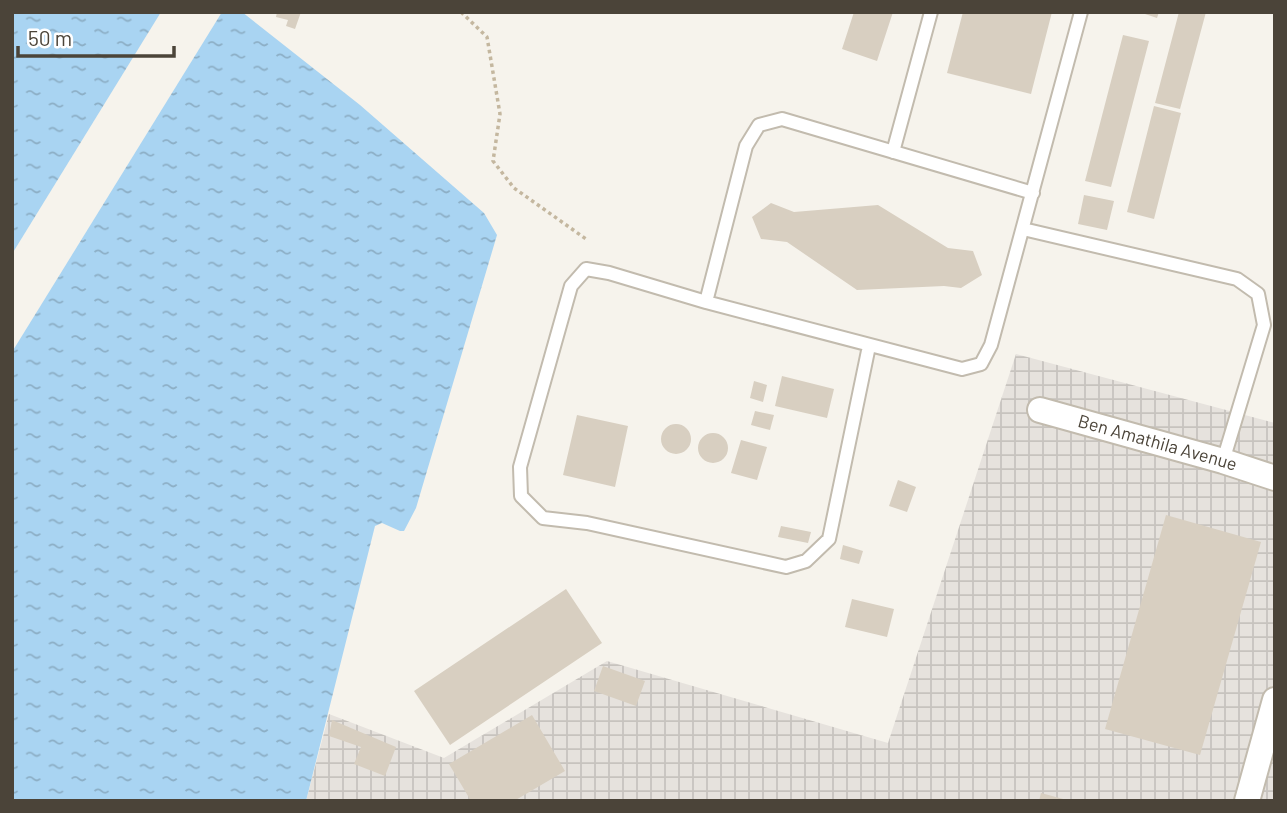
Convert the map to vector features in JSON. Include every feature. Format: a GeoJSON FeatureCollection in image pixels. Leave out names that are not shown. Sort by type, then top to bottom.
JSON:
{"type":"FeatureCollection","features":[{"type":"Feature","properties":{"kind":"street","name":"Ben Amathila Avenue"},"geometry":{"type":"LineString","coordinates":[[1040,410],[1275,478]]}},
{"type":"Feature","properties":{"kind":"street"},"geometry":{"type":"LineString","coordinates":[[1247,801],[1275,700]]}},
{"type":"Feature","properties":{"kind":"lane"},"geometry":{"type":"LineString","coordinates":[[893,152],[932,12]]}},
{"type":"Feature","properties":{"kind":"lane"},"geometry":{"type":"LineString","coordinates":[[869,346],[829,539],[806,561],[786,567],[587,523],[543,518],[521,496],[520,467],[571,286],[586,269],[962,369],[981,364],[991,345],[1081,12]]}},
{"type":"Feature","properties":{"kind":"lane"},"geometry":{"type":"LineString","coordinates":[[706,302],[746,146],[760,125],[782,119],[1033,193]]}},
{"type":"Feature","properties":{"kind":"lane"},"geometry":{"type":"LineString","coordinates":[[1023,229],[1237,279],[1258,294],[1264,326],[1223,461]]}},
{"type":"Feature","properties":{"kind":"path"},"geometry":{"type":"LineString","coordinates":[[461,12],[487,37],[500,114],[493,160],[513,188],[586,239]]}},
{"type":"Feature","properties":{"kind":"shaded area"},"geometry":{"type":"Polygon","coordinates":[[[1016,354],[1275,423],[1275,801],[306,801],[329,714],[444,758],[607,661],[888,743],[1016,354]]]}},
{"type":"Feature","properties":{"kind":"water"},"geometry":{"type":"Polygon","coordinates":[[[12,12],[242,12],[360,105],[484,213],[497,235],[416,508],[404,531],[382,523],[375,526],[306,801],[12,801],[12,12]]]}},
{"type":"Feature","properties":{"kind":"pier"},"geometry":{"type":"Polygon","coordinates":[[[161,12],[222,12],[12,352],[12,254],[161,12]]]}},
{"type":"Feature","properties":{"kind":"building"},"geometry":{"type":"Polygon","coordinates":[[[277,12],[301,12],[295,29],[286,26],[288,20],[276,17],[277,12]]]}},
{"type":"Feature","properties":{"kind":"building"},"geometry":{"type":"Polygon","coordinates":[[[854,12],[893,12],[877,61],[842,49],[854,12]]]}},
{"type":"Feature","properties":{"kind":"building"},"geometry":{"type":"Polygon","coordinates":[[[963,12],[1052,12],[1031,94],[947,73],[963,12]]]}},
{"type":"Feature","properties":{"kind":"building"},"geometry":{"type":"Polygon","coordinates":[[[1139,12],[1159,12],[1157,18],[1139,12]]]}},
{"type":"Feature","properties":{"kind":"building"},"geometry":{"type":"Polygon","coordinates":[[[1179,12],[1206,12],[1180,109],[1155,103],[1179,12]]]}},
{"type":"Feature","properties":{"kind":"building"},"geometry":{"type":"Polygon","coordinates":[[[1123,35],[1149,41],[1111,187],[1085,181],[1123,35]]]}},
{"type":"Feature","properties":{"kind":"building"},"geometry":{"type":"Polygon","coordinates":[[[1154,106],[1181,113],[1154,219],[1127,212],[1154,106]]]}},
{"type":"Feature","properties":{"kind":"building"},"geometry":{"type":"Polygon","coordinates":[[[1084,195],[1114,201],[1107,230],[1078,224],[1084,195]]]}},
{"type":"Feature","properties":{"kind":"building"},"geometry":{"type":"Polygon","coordinates":[[[771,203],[794,212],[878,205],[948,248],[973,251],[982,275],[961,288],[944,286],[857,290],[787,242],[761,239],[752,217],[771,203]]]}},
{"type":"Feature","properties":{"kind":"building"},"geometry":{"type":"Polygon","coordinates":[[[782,376],[834,389],[827,418],[775,406],[782,376]]]}},
{"type":"Feature","properties":{"kind":"building"},"geometry":{"type":"Polygon","coordinates":[[[754,381],[767,385],[763,402],[750,398],[754,381]]]}},
{"type":"Feature","properties":{"kind":"building"},"geometry":{"type":"Polygon","coordinates":[[[755,411],[774,415],[770,430],[751,425],[755,411]]]}},
{"type":"Feature","properties":{"kind":"building"},"geometry":{"type":"Polygon","coordinates":[[[577,415],[628,426],[615,487],[563,475],[577,415]]]}},
{"type":"Feature","properties":{"kind":"building"},"geometry":{"type":"Polygon","coordinates":[[[676,424],[682,425],[690,433],[690,445],[682,453],[676,454],[670,453],[662,445],[661,439],[662,433],[670,425],[676,424]]]}},
{"type":"Feature","properties":{"kind":"building"},"geometry":{"type":"Polygon","coordinates":[[[713,433],[719,434],[727,442],[727,454],[719,462],[713,463],[707,462],[699,454],[698,448],[699,442],[707,434],[713,433]]]}},
{"type":"Feature","properties":{"kind":"building"},"geometry":{"type":"Polygon","coordinates":[[[741,440],[767,447],[757,480],[731,473],[741,440]]]}},
{"type":"Feature","properties":{"kind":"building"},"geometry":{"type":"Polygon","coordinates":[[[898,480],[916,487],[907,512],[889,506],[898,480]]]}},
{"type":"Feature","properties":{"kind":"building"},"geometry":{"type":"Polygon","coordinates":[[[1166,515],[1261,542],[1200,755],[1105,729],[1166,515]]]}},
{"type":"Feature","properties":{"kind":"building"},"geometry":{"type":"Polygon","coordinates":[[[781,526],[811,532],[808,543],[778,537],[781,526]]]}},
{"type":"Feature","properties":{"kind":"building"},"geometry":{"type":"Polygon","coordinates":[[[843,545],[863,551],[859,564],[840,559],[843,545]]]}},
{"type":"Feature","properties":{"kind":"building"},"geometry":{"type":"Polygon","coordinates":[[[566,589],[602,643],[450,745],[414,691],[566,589]]]}},
{"type":"Feature","properties":{"kind":"building"},"geometry":{"type":"Polygon","coordinates":[[[852,599],[894,609],[887,637],[845,627],[852,599]]]}},
{"type":"Feature","properties":{"kind":"building"},"geometry":{"type":"Polygon","coordinates":[[[603,666],[645,681],[636,706],[594,691],[603,666]]]}},
{"type":"Feature","properties":{"kind":"building"},"geometry":{"type":"Polygon","coordinates":[[[532,715],[565,771],[514,801],[471,801],[449,764],[532,715]]]}},
{"type":"Feature","properties":{"kind":"building"},"geometry":{"type":"Polygon","coordinates":[[[332,720],[396,747],[385,776],[354,764],[361,747],[329,736],[332,720]]]}},
{"type":"Feature","properties":{"kind":"building"},"geometry":{"type":"Polygon","coordinates":[[[1041,793],[1067,800],[1039,801],[1041,793]]]}}]}
